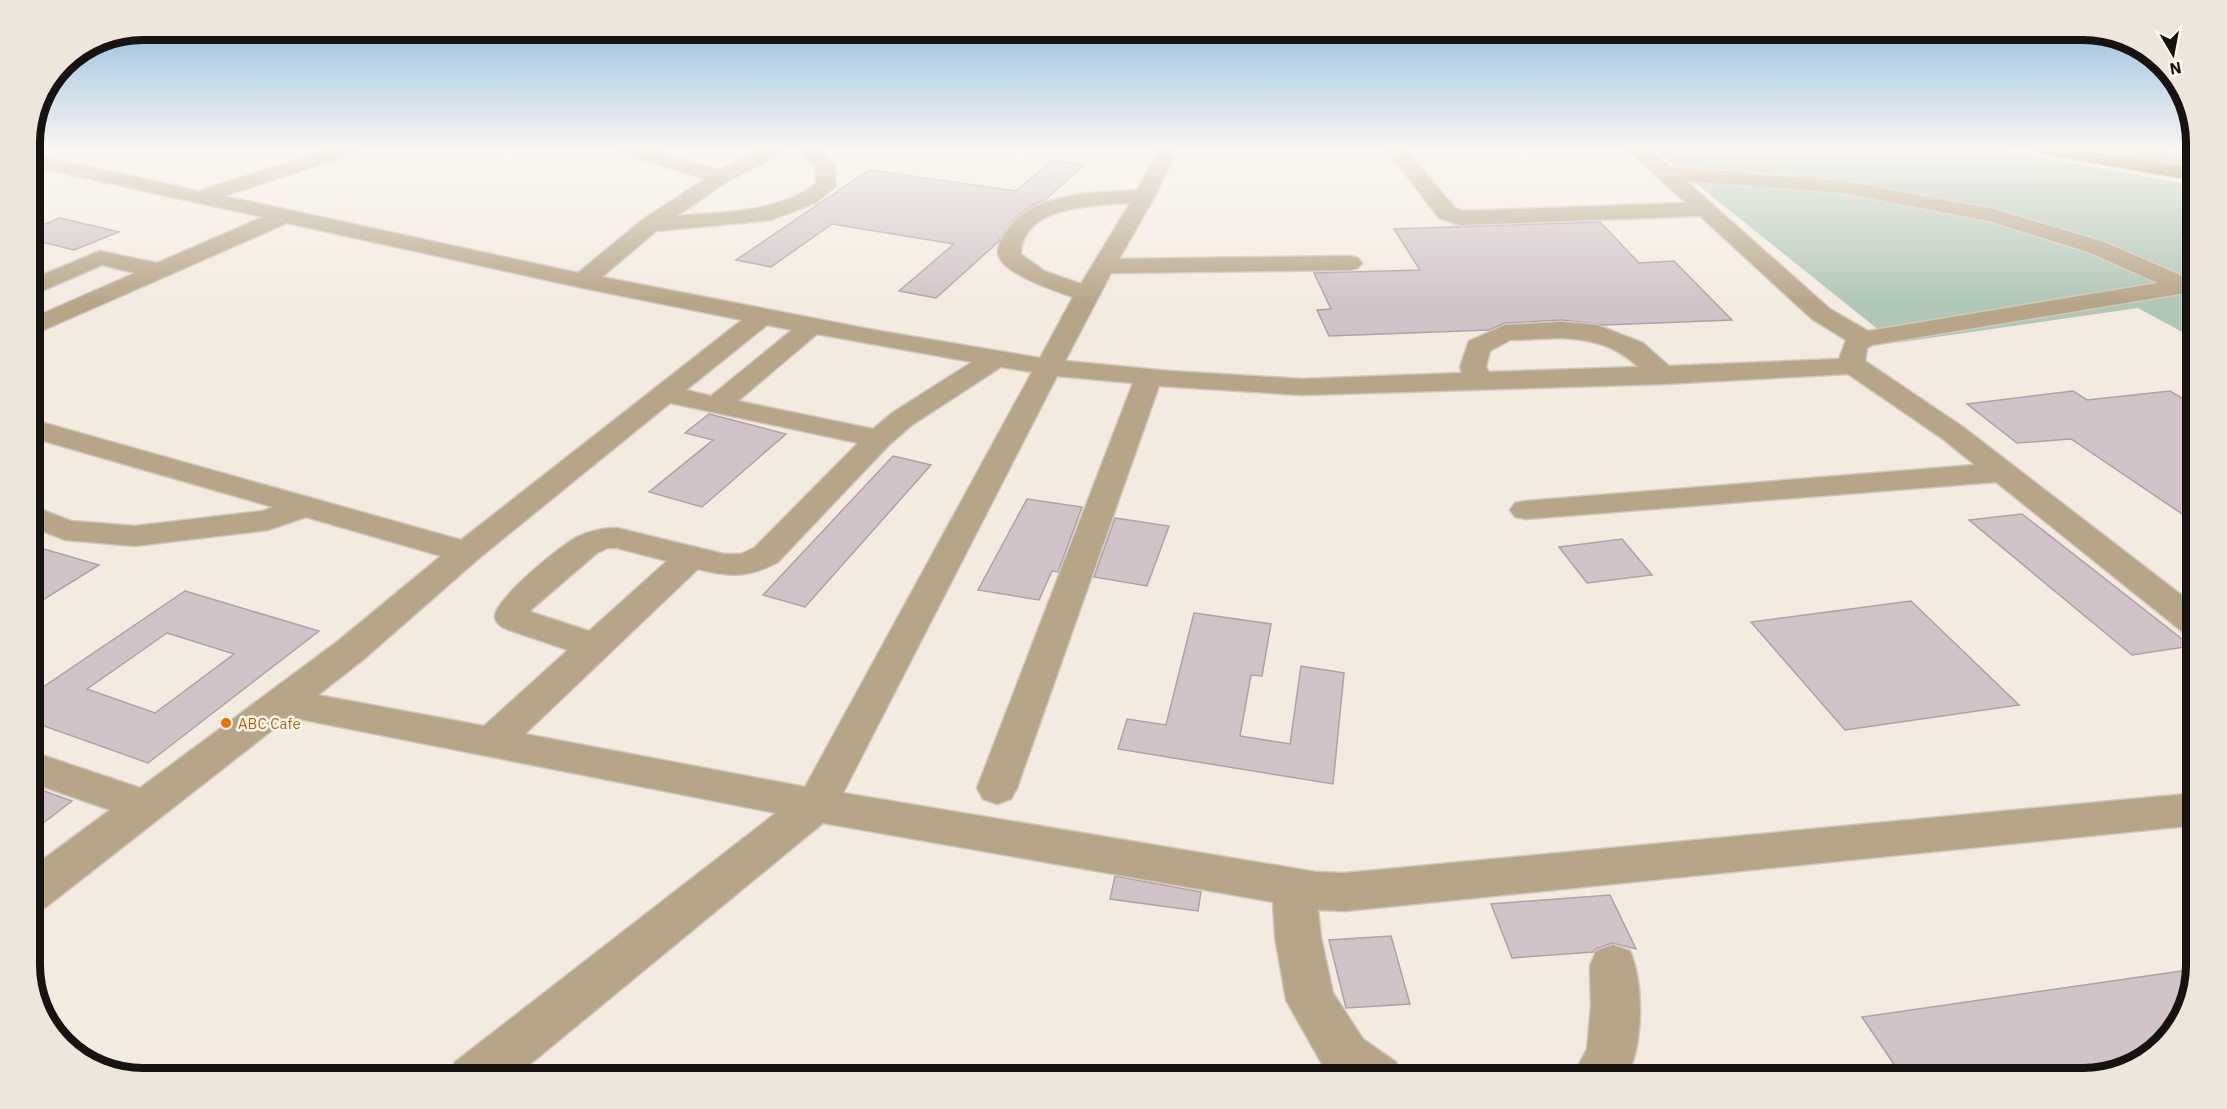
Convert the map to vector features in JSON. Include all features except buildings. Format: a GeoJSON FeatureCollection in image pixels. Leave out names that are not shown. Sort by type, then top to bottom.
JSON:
{"type":"FeatureCollection","features":[{"type":"Feature","properties":{"kind":"street"},"geometry":{"type":"LineString","coordinates":[[216,201],[583,281],[812,326],[1049,367],[1149,377],[1302,387],[1824,370],[1841,368],[1858,351],[2186,285]]}},
{"type":"Feature","properties":{"kind":"street"},"geometry":{"type":"LineString","coordinates":[[583,281],[650,225],[686,201]]}},
{"type":"Feature","properties":{"kind":"street"},"geometry":{"type":"LineString","coordinates":[[650,225],[763,215],[800,201]]}},
{"type":"Feature","properties":{"kind":"street"},"geometry":{"type":"LineString","coordinates":[[1087,294],[1036,276],[1010,256],[1010,243],[1019,229],[1046,207],[1102,201]]}},
{"type":"Feature","properties":{"kind":"street"},"geometry":{"type":"LineString","coordinates":[[487,1068],[816,805],[1087,294],[1142,201]]}},
{"type":"Feature","properties":{"kind":"street"},"geometry":{"type":"LineString","coordinates":[[1437,201],[1447,213],[1460,218],[1706,209]]}},
{"type":"Feature","properties":{"kind":"street"},"geometry":{"type":"LineString","coordinates":[[1697,201],[1833,323],[1858,351],[1953,433],[2186,617]]}},
{"type":"Feature","properties":{"kind":"street"},"geometry":{"type":"LineString","coordinates":[[1916,201],[1992,215],[2096,247],[2186,282]]}},
{"type":"Feature","properties":{"kind":"street"},"geometry":{"type":"LineString","coordinates":[[41,323],[284,216]]}},
{"type":"Feature","properties":{"kind":"street"},"geometry":{"type":"LineString","coordinates":[[41,284],[100,258],[159,271]]}},
{"type":"Feature","properties":{"kind":"street"},"geometry":{"type":"LineString","coordinates":[[1104,266],[1350,263]]}},
{"type":"Feature","properties":{"kind":"street"},"geometry":{"type":"LineString","coordinates":[[41,886],[351,650],[466,552],[762,316]]}},
{"type":"Feature","properties":{"kind":"street"},"geometry":{"type":"LineString","coordinates":[[717,405],[812,326]]}},
{"type":"Feature","properties":{"kind":"street"},"geometry":{"type":"LineString","coordinates":[[1480,382],[1473,368],[1478,346],[1505,333],[1562,330],[1597,333],[1634,349],[1664,376]]}},
{"type":"Feature","properties":{"kind":"street"},"geometry":{"type":"LineString","coordinates":[[595,646],[521,622],[513,618],[514,610],[520,601],[594,541],[617,538],[724,565],[739,566],[766,555],[902,419],[997,358]]}},
{"type":"Feature","properties":{"kind":"street"},"geometry":{"type":"LineString","coordinates":[[998,788],[1149,377]]}},
{"type":"Feature","properties":{"kind":"street"},"geometry":{"type":"LineString","coordinates":[[664,394],[879,440]]}},
{"type":"Feature","properties":{"kind":"street"},"geometry":{"type":"LineString","coordinates":[[41,431],[466,552]]}},
{"type":"Feature","properties":{"kind":"street"},"geometry":{"type":"LineString","coordinates":[[1526,510],[2003,472]]}},
{"type":"Feature","properties":{"kind":"street"},"geometry":{"type":"LineString","coordinates":[[41,519],[65,530],[135,536],[268,520],[306,506]]}},
{"type":"Feature","properties":{"kind":"street"},"geometry":{"type":"LineString","coordinates":[[491,742],[690,558]]}},
{"type":"Feature","properties":{"kind":"street"},"geometry":{"type":"LineString","coordinates":[[282,702],[816,805],[1316,891],[1384,890],[2186,810]]}},
{"type":"Feature","properties":{"kind":"street"},"geometry":{"type":"LineString","coordinates":[[41,770],[146,806]]}},
{"type":"Feature","properties":{"kind":"street"},"geometry":{"type":"LineString","coordinates":[[1294,887],[1298,937],[1310,1000],[1346,1056],[1363,1068]]}},
{"type":"Feature","properties":{"kind":"street"},"geometry":{"type":"LineString","coordinates":[[1603,1068],[1611,1056],[1615,1006],[1613,966]]}},
{"type":"Feature","properties":{"kind":"green space"},"geometry":{"type":"Polygon","coordinates":[[[1718,201],[2186,201],[2186,334],[2138,308],[1895,343],[1718,201]]]}},
{"type":"Feature","properties":{"kind":"place","name":"ABC Cafe"},"geometry":{"type":"Point","coordinates":[226,723]}}]}
